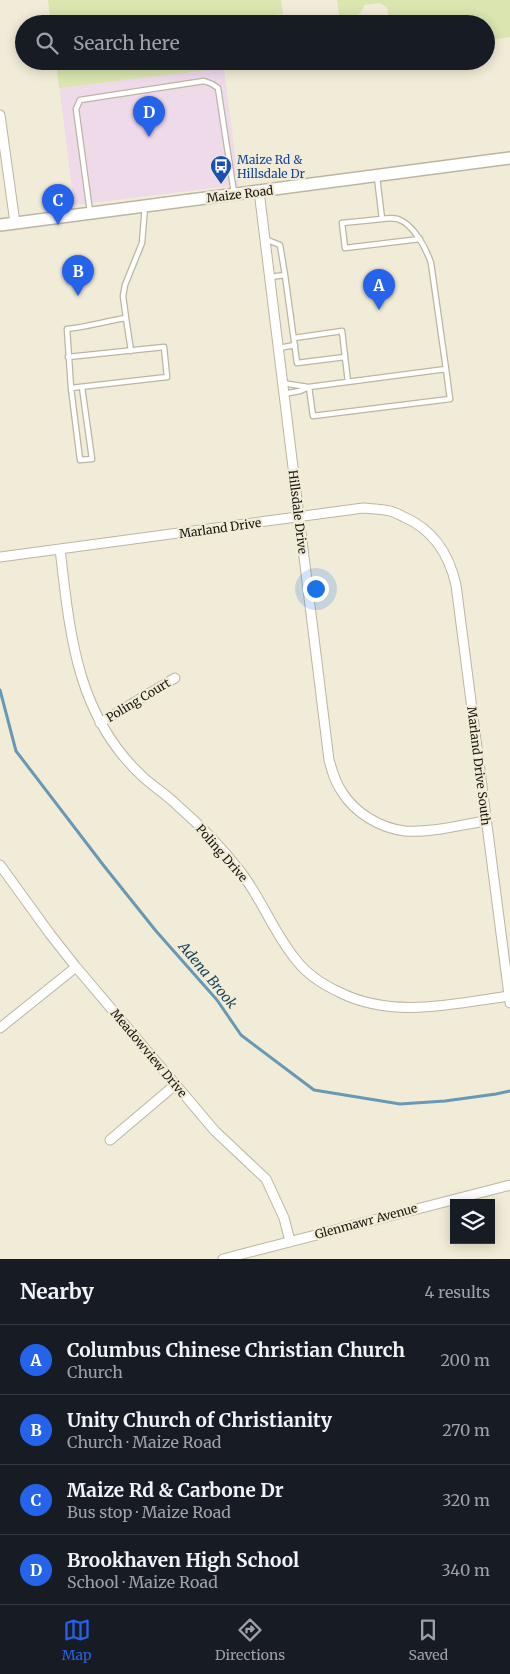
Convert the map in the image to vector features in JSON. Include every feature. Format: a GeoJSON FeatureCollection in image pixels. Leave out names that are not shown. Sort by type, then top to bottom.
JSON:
{"type":"FeatureCollection","features":[{"type":"Feature","properties":{"kind":"street"},"geometry":{"type":"LineString","coordinates":[[0,115],[15,223]]}},
{"type":"Feature","properties":{"kind":"street","name":"Maize Road"},"geometry":{"type":"LineString","coordinates":[[0,225],[510,158]]}},
{"type":"Feature","properties":{"kind":"street","name":"Hillsdale Drive"},"geometry":{"type":"LineString","coordinates":[[259,192],[329,760],[342,792],[368,818],[386,826],[406,831],[485,821]]}},
{"type":"Feature","properties":{"kind":"street","name":"Marland Drive"},"geometry":{"type":"LineString","coordinates":[[0,557],[363,508],[391,511],[416,522],[432,535]]}},
{"type":"Feature","properties":{"kind":"street","name":"Marland Drive South"},"geometry":{"type":"LineString","coordinates":[[432,535],[445,552],[452,567],[456,585],[485,821],[510,1000]]}},
{"type":"Feature","properties":{"kind":"street","name":"Poling Drive"},"geometry":{"type":"LineString","coordinates":[[60,549],[66,605],[76,659],[90,701],[100,723],[117,749],[143,777],[178,805],[210,836],[241,872],[297,961],[313,976],[338,992],[365,1003],[396,1008],[510,1000]]}},
{"type":"Feature","properties":{"kind":"street","name":"Poling Court"},"geometry":{"type":"LineString","coordinates":[[100,723],[175,678]]}},
{"type":"Feature","properties":{"kind":"street","name":"Meadowview Drive"},"geometry":{"type":"LineString","coordinates":[[0,865],[76,967],[175,1085],[214,1131],[266,1179],[284,1218],[290,1241]]}},
{"type":"Feature","properties":{"kind":"street"},"geometry":{"type":"LineString","coordinates":[[0,1028],[76,967]]}},
{"type":"Feature","properties":{"kind":"street"},"geometry":{"type":"LineString","coordinates":[[110,1140],[175,1085]]}},
{"type":"Feature","properties":{"kind":"street","name":"Glenmawr Avenue"},"geometry":{"type":"LineString","coordinates":[[223,1259],[510,1185]]}},
{"type":"Feature","properties":{"kind":"lane"},"geometry":{"type":"LineString","coordinates":[[90,213],[76,109],[80,100],[204,81],[218,88],[234,195]]}},
{"type":"Feature","properties":{"kind":"lane"},"geometry":{"type":"LineString","coordinates":[[377,176],[382,219]]}},
{"type":"Feature","properties":{"kind":"lane"},"geometry":{"type":"LineString","coordinates":[[131,350],[123,296],[125,285],[142,243],[145,206]]}},
{"type":"Feature","properties":{"kind":"lane"},"geometry":{"type":"LineString","coordinates":[[309,387],[313,416],[450,398],[431,263],[420,239],[404,222],[396,218],[342,223],[345,248],[420,239]]}},
{"type":"Feature","properties":{"kind":"lane"},"geometry":{"type":"LineString","coordinates":[[265,239],[280,246],[297,363],[345,357]]}},
{"type":"Feature","properties":{"kind":"lane"},"geometry":{"type":"LineString","coordinates":[[270,277],[285,274]]}},
{"type":"Feature","properties":{"kind":"lane"},"geometry":{"type":"LineString","coordinates":[[82,387],[92,458],[80,460],[68,358],[67,329],[94,326],[102,321],[126,318]]}},
{"type":"Feature","properties":{"kind":"lane"},"geometry":{"type":"LineString","coordinates":[[294,338],[342,331],[348,382]]}},
{"type":"Feature","properties":{"kind":"lane"},"geometry":{"type":"LineString","coordinates":[[278,348],[295,345]]}},
{"type":"Feature","properties":{"kind":"lane"},"geometry":{"type":"LineString","coordinates":[[68,358],[164,347],[167,377],[71,388]]}},
{"type":"Feature","properties":{"kind":"lane"},"geometry":{"type":"LineString","coordinates":[[282,383],[309,387],[446,369]]}},
{"type":"Feature","properties":{"kind":"lane"},"geometry":{"type":"LineString","coordinates":[[284,394],[309,387]]}},
{"type":"Feature","properties":{"kind":"shaded area"},"geometry":{"type":"Polygon","coordinates":[[[57,70],[224,70],[239,185],[74,205],[57,70]]]}},
{"type":"Feature","properties":{"kind":"green space"},"geometry":{"type":"Polygon","coordinates":[[[48,0],[281,0],[283,14],[274,15],[50,15],[48,0]]]}},
{"type":"Feature","properties":{"kind":"green space"},"geometry":{"type":"Polygon","coordinates":[[[337,0],[510,0],[510,37],[495,40],[495,15],[388,15],[387,7],[379,3],[365,5],[357,15],[339,14],[337,0]]]}},
{"type":"Feature","properties":{"kind":"green space"},"geometry":{"type":"Polygon","coordinates":[[[57,70],[208,70],[59,88],[57,70]]]}},
{"type":"Feature","properties":{"kind":"waterway","name":"Adena Brook"},"geometry":{"type":"LineString","coordinates":[[0,690],[16,751],[156,931],[217,1000],[241,1035],[314,1090],[400,1104],[445,1101],[510,1091]]}},
{"type":"Feature","properties":{"kind":"place","name":"Brookhaven High School"},"geometry":{"type":"Point","coordinates":[149,137]}},
{"type":"Feature","properties":{"kind":"place","name":"Maize Rd & Hillsdale Dr"},"geometry":{"type":"Point","coordinates":[221,185]}},
{"type":"Feature","properties":{"kind":"place","name":"Maize Rd & Carbone Dr"},"geometry":{"type":"Point","coordinates":[58,225]}},
{"type":"Feature","properties":{"kind":"place","name":"Unity Church of Christianity"},"geometry":{"type":"Point","coordinates":[78,296]}},
{"type":"Feature","properties":{"kind":"place","name":"Columbus Chinese Christian Church"},"geometry":{"type":"Point","coordinates":[379,310]}}]}
